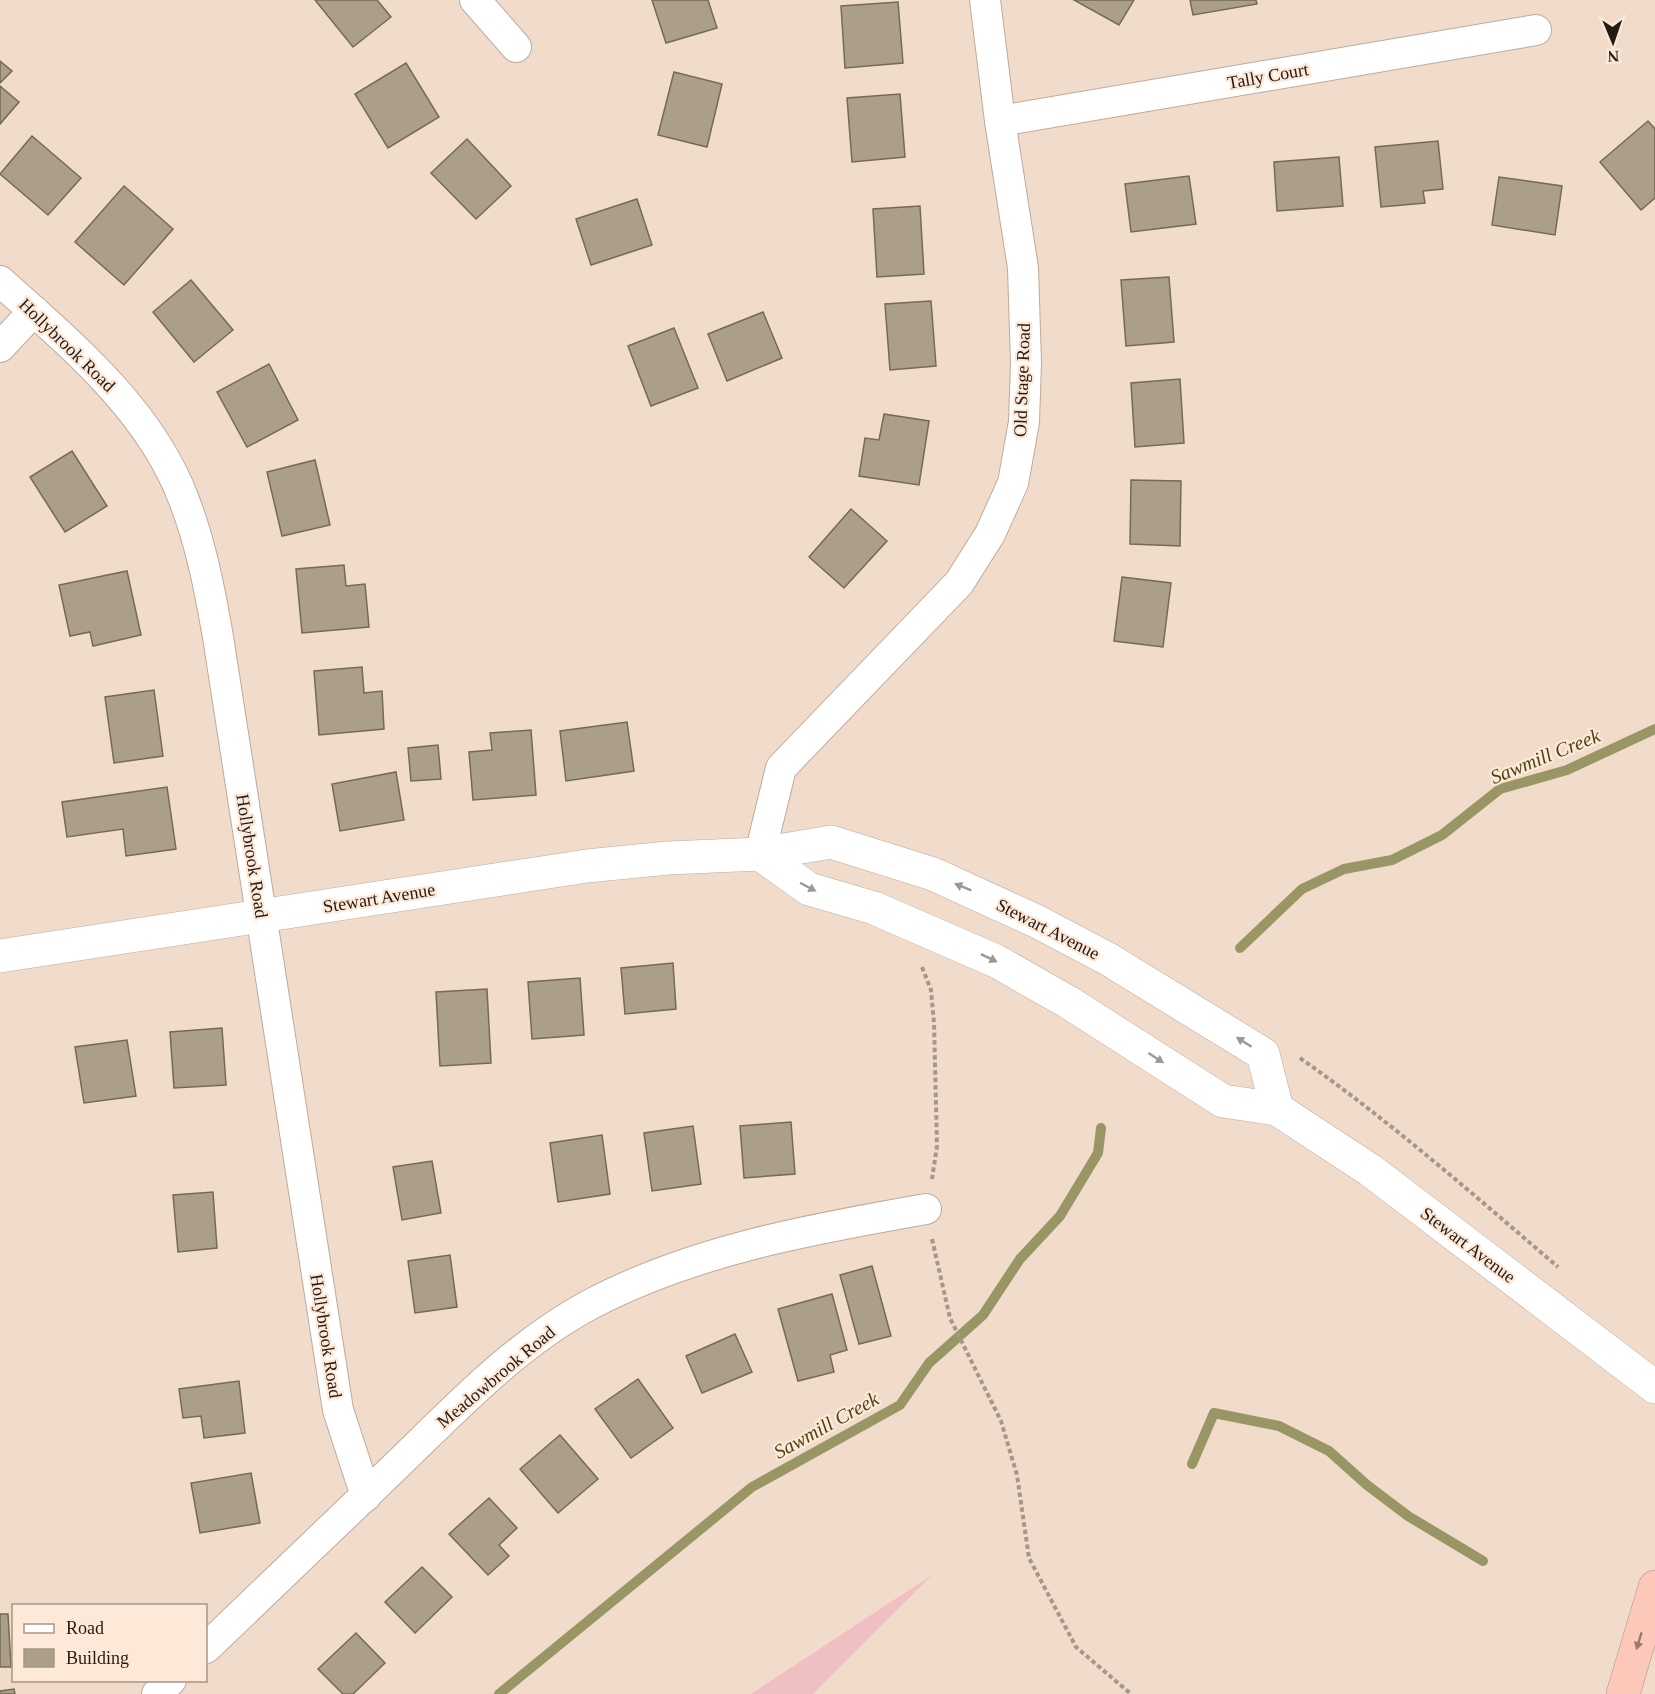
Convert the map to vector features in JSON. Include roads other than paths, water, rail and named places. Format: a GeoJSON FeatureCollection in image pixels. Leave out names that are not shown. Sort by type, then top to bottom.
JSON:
{"type":"FeatureCollection","features":[{"type":"Feature","properties":{"kind":"highway"},"geometry":{"type":"LineString","coordinates":[[1623,1694],[1655,1587]]}},
{"type":"Feature","properties":{"kind":"street"},"geometry":{"type":"LineString","coordinates":[[475,0],[516,47]]}},
{"type":"Feature","properties":{"kind":"street","name":"Old Stage Road"},"geometry":{"type":"LineString","coordinates":[[760,854],[781,768],[959,583],[990,534],[1013,483],[1024,422],[1026,363],[1023,279],[985,0]]}},
{"type":"Feature","properties":{"kind":"street","name":"Tally Court"},"geometry":{"type":"LineString","coordinates":[[1000,121],[1536,30]]}},
{"type":"Feature","properties":{"kind":"street","name":"Hollybrook Road"},"geometry":{"type":"LineString","coordinates":[[0,281],[110,385],[162,457],[183,497],[209,588],[338,1410],[366,1496]]}},
{"type":"Feature","properties":{"kind":"street"},"geometry":{"type":"LineString","coordinates":[[0,347],[34,311]]}},
{"type":"Feature","properties":{"kind":"street","name":"Stewart Avenue"},"geometry":{"type":"LineString","coordinates":[[0,956],[587,866],[668,858],[760,854],[831,842],[933,874],[1036,921],[1108,959],[1263,1054],[1277,1109]]}},
{"type":"Feature","properties":{"kind":"street","name":"Stewart Avenue"},"geometry":{"type":"LineString","coordinates":[[760,854],[809,889],[874,908],[996,961],[1095,1018],[1223,1101],[1277,1109],[1370,1170],[1655,1387]]}},
{"type":"Feature","properties":{"kind":"street","name":"Meadowbrook Road"},"geometry":{"type":"LineString","coordinates":[[207,1647],[468,1398],[552,1328],[590,1305],[634,1283],[694,1262],[832,1226],[926,1209]]}},
{"type":"Feature","properties":{"kind":"street"},"geometry":{"type":"LineString","coordinates":[[157,1694],[169,1682]]}},
{"type":"Feature","properties":{"kind":"waterway","name":"Sawmill Creek"},"geometry":{"type":"LineString","coordinates":[[1240,948],[1302,889],[1344,869],[1392,860],[1442,835],[1500,789],[1567,770],[1655,729]]}},
{"type":"Feature","properties":{"kind":"waterway","name":"Sawmill Creek"},"geometry":{"type":"LineString","coordinates":[[499,1694],[752,1487],[900,1405],[929,1363],[983,1315],[1020,1259],[1060,1216],[1098,1153],[1101,1128]]}},
{"type":"Feature","properties":{"kind":"waterway"},"geometry":{"type":"LineString","coordinates":[[1192,1464],[1214,1413],[1279,1426],[1329,1451],[1367,1485],[1408,1516],[1483,1561]]}}]}
